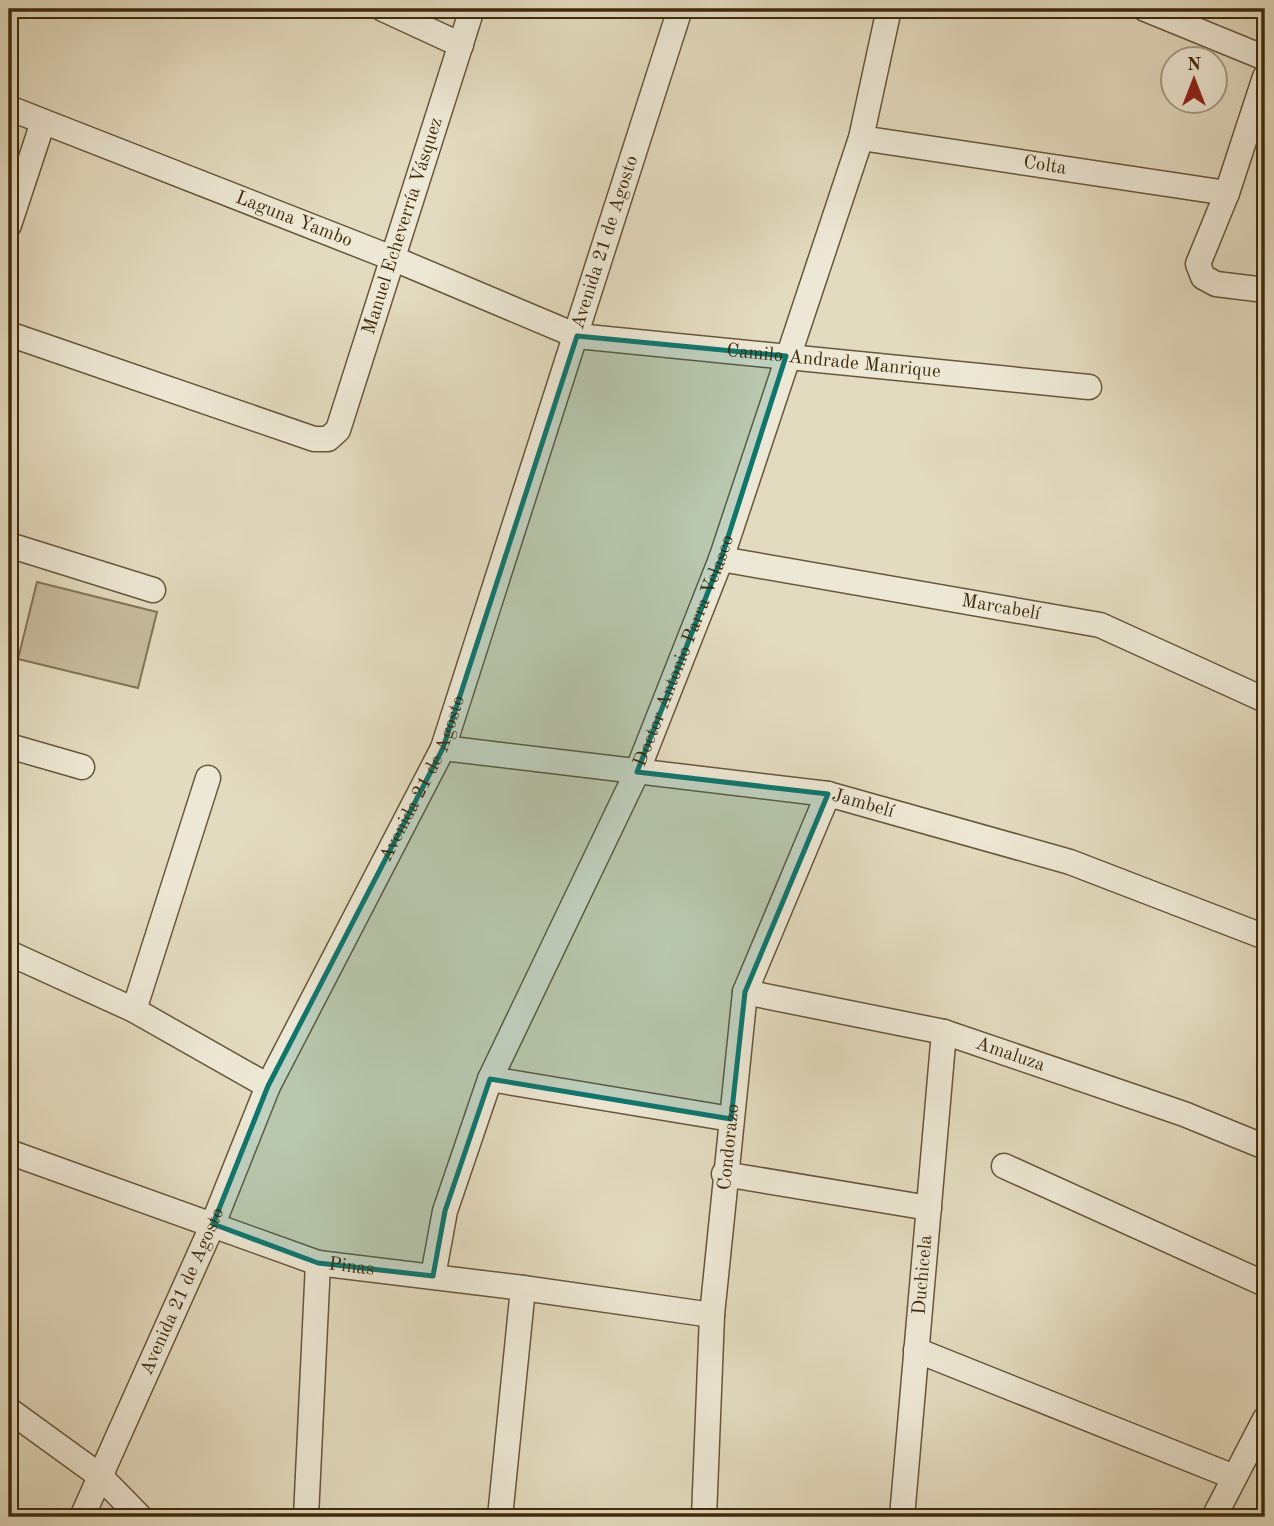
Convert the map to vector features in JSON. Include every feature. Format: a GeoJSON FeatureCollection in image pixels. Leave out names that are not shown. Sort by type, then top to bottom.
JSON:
{"type":"FeatureCollection","features":[{"type":"Feature","properties":{"kind":"street"},"geometry":{"type":"LineString","coordinates":[[383,9],[461,45]]}},
{"type":"Feature","properties":{"kind":"street","name":"Manuel Echeverría Vásquez"},"geometry":{"type":"LineString","coordinates":[[9,334],[314,439],[328,439],[338,430],[472,9]]}},
{"type":"Feature","properties":{"kind":"street","name":"Avenida 21 de Agosto"},"geometry":{"type":"LineString","coordinates":[[82,1517],[213,1224],[268,1086],[443,748],[680,9]]}},
{"type":"Feature","properties":{"kind":"street"},"geometry":{"type":"LineString","coordinates":[[1146,9],[1265,58]]}},
{"type":"Feature","properties":{"kind":"street","name":"Doctor Antonio Parra Velasco"},"geometry":{"type":"LineString","coordinates":[[433,1276],[445,1211],[490,1079],[637,772],[721,559],[786,356],[861,138],[886,10]]}},
{"type":"Feature","properties":{"kind":"street"},"geometry":{"type":"LineString","coordinates":[[1265,77],[1227,193],[1198,264],[1203,277],[1216,284],[1265,290]]}},
{"type":"Feature","properties":{"kind":"street","name":"Laguna Yambo"},"geometry":{"type":"LineString","coordinates":[[9,108],[392,258],[577,336]]}},
{"type":"Feature","properties":{"kind":"street"},"geometry":{"type":"LineString","coordinates":[[9,225],[43,122]]}},
{"type":"Feature","properties":{"kind":"street","name":"Colta"},"geometry":{"type":"LineString","coordinates":[[861,138],[1227,193]]}},
{"type":"Feature","properties":{"kind":"street","name":"Camilo Andrade Manrique"},"geometry":{"type":"LineString","coordinates":[[577,336],[1089,387]]}},
{"type":"Feature","properties":{"kind":"street"},"geometry":{"type":"LineString","coordinates":[[9,545],[153,590]]}},
{"type":"Feature","properties":{"kind":"street","name":"Marcabelí"},"geometry":{"type":"LineString","coordinates":[[721,559],[1100,625],[1265,700]]}},
{"type":"Feature","properties":{"kind":"street"},"geometry":{"type":"LineString","coordinates":[[9,746],[82,767]]}},
{"type":"Feature","properties":{"kind":"street","name":"Jambelí"},"geometry":{"type":"LineString","coordinates":[[443,748],[828,794],[1070,862],[1265,937]]}},
{"type":"Feature","properties":{"kind":"street"},"geometry":{"type":"LineString","coordinates":[[134,1010],[208,778]]}},
{"type":"Feature","properties":{"kind":"street","name":"Condorazo"},"geometry":{"type":"LineString","coordinates":[[704,1517],[712,1315],[724,1174],[745,992],[828,794]]}},
{"type":"Feature","properties":{"kind":"street"},"geometry":{"type":"LineString","coordinates":[[9,953],[134,1010],[268,1086]]}},
{"type":"Feature","properties":{"kind":"street","name":"Amaluza"},"geometry":{"type":"LineString","coordinates":[[745,992],[944,1032],[1184,1114],[1265,1147]]}},
{"type":"Feature","properties":{"kind":"street","name":"Duchicela"},"geometry":{"type":"LineString","coordinates":[[902,1517],[944,1032]]}},
{"type":"Feature","properties":{"kind":"street"},"geometry":{"type":"LineString","coordinates":[[490,1079],[731,1119]]}},
{"type":"Feature","properties":{"kind":"street","name":"Pinas"},"geometry":{"type":"LineString","coordinates":[[9,1152],[318,1263],[433,1276],[712,1315]]}},
{"type":"Feature","properties":{"kind":"street"},"geometry":{"type":"LineString","coordinates":[[1004,1166],[1265,1284]]}},
{"type":"Feature","properties":{"kind":"street"},"geometry":{"type":"LineString","coordinates":[[724,1174],[929,1208]]}},
{"type":"Feature","properties":{"kind":"street"},"geometry":{"type":"LineString","coordinates":[[306,1517],[318,1263]]}},
{"type":"Feature","properties":{"kind":"street"},"geometry":{"type":"LineString","coordinates":[[500,1517],[523,1288]]}},
{"type":"Feature","properties":{"kind":"street"},"geometry":{"type":"LineString","coordinates":[[916,1350],[1234,1477]]}},
{"type":"Feature","properties":{"kind":"street"},"geometry":{"type":"LineString","coordinates":[[9,1410],[100,1476],[140,1517]]}},
{"type":"Feature","properties":{"kind":"street"},"geometry":{"type":"LineString","coordinates":[[1214,1517],[1265,1419]]}},
{"type":"Feature","properties":{"kind":"highlighted area"},"geometry":{"type":"Polygon","coordinates":[[[577,336],[786,356],[721,559],[637,772],[828,794],[745,992],[731,1119],[490,1079],[445,1211],[433,1276],[318,1263],[213,1224],[268,1086],[443,748],[577,336]]]}},
{"type":"Feature","properties":{"kind":"shaded area"},"geometry":{"type":"Polygon","coordinates":[[[37,582],[157,612],[138,688],[18,659],[37,582]]]}}]}
